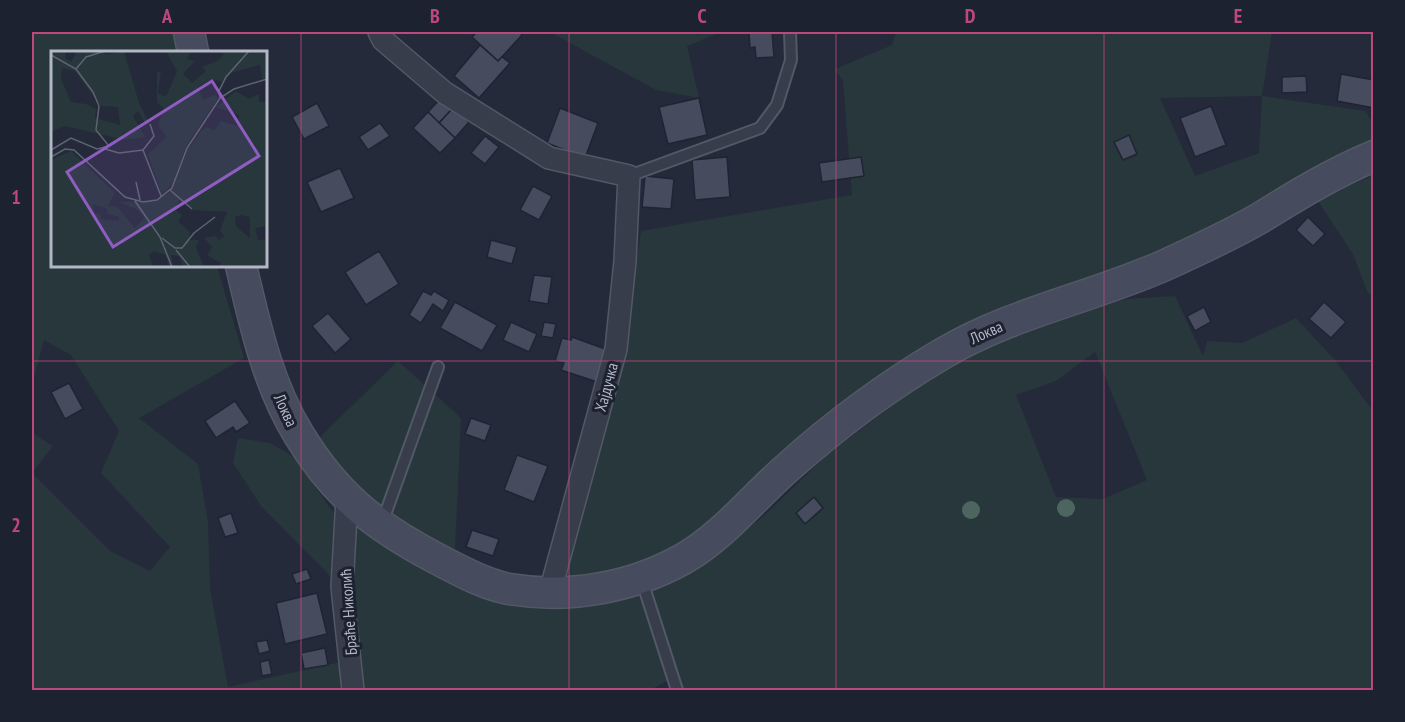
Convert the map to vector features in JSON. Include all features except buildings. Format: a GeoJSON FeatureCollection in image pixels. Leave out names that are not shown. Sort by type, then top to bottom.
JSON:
{"type":"FeatureCollection","features":[{"type":"Feature","properties":{"kind":"main road"},"geometry":{"type":"LineString","coordinates":[[189,32],[193,51]]}},
{"type":"Feature","properties":{"kind":"main road","name":"Локва"},"geometry":{"type":"LineString","coordinates":[[241,267],[260,348],[277,390],[297,432],[327,476],[347,498],[398,539],[482,581],[507,589],[550,592],[599,589],[641,578],[707,544],[786,469],[856,409],[943,353],[1020,316],[1164,266],[1242,227],[1317,182],[1374,156]]}},
{"type":"Feature","properties":{"kind":"street"},"geometry":{"type":"LineString","coordinates":[[379,32],[383,40],[446,93],[549,158],[629,176]]}},
{"type":"Feature","properties":{"kind":"street","name":"Хајдучка"},"geometry":{"type":"LineString","coordinates":[[550,592],[616,349],[625,261],[629,176]]}},
{"type":"Feature","properties":{"kind":"street","name":"Браће Николић"},"geometry":{"type":"LineString","coordinates":[[347,498],[342,587],[353,690]]}},
{"type":"Feature","properties":{"kind":"lane"},"geometry":{"type":"LineString","coordinates":[[629,176],[760,128],[777,105],[791,60],[790,32]]}},
{"type":"Feature","properties":{"kind":"lane"},"geometry":{"type":"LineString","coordinates":[[381,526],[438,368]]}},
{"type":"Feature","properties":{"kind":"lane"},"geometry":{"type":"LineString","coordinates":[[641,578],[677,690]]}},
{"type":"Feature","properties":{"kind":"shaded area"},"geometry":{"type":"Polygon","coordinates":[[[32,32],[180,32],[184,51],[51,51],[51,267],[217,267],[244,358],[139,418],[198,464],[208,522],[210,588],[228,687],[340,662],[332,578],[261,506],[233,463],[238,438],[270,443],[294,457],[333,512],[476,590],[639,592],[666,675],[652,590],[709,559],[764,516],[828,454],[932,376],[986,347],[1058,319],[1126,299],[1175,296],[1203,356],[1207,341],[1242,343],[1296,318],[1335,360],[1373,411],[1373,690],[671,690],[667,681],[650,690],[32,690],[32,473],[110,551],[150,571],[170,547],[101,473],[119,431],[71,355],[44,340],[32,385],[32,32]],[[1095,352],[1056,381],[1016,395],[1056,497],[1103,499],[1147,480],[1095,352]]]}},
{"type":"Feature","properties":{"kind":"shaded area"},"geometry":{"type":"Polygon","coordinates":[[[550,32],[716,32],[716,34],[687,46],[699,98],[656,90],[550,32]]]}},
{"type":"Feature","properties":{"kind":"shaded area"},"geometry":{"type":"Polygon","coordinates":[[[896,32],[1272,32],[1262,96],[1365,111],[1373,127],[1374,136],[1372,145],[1305,172],[1171,252],[1053,292],[702,532],[658,558],[619,572],[564,579],[622,354],[641,231],[852,195],[843,81],[835,69],[892,45],[896,32]],[[1262,96],[1160,98],[1195,176],[1259,153],[1262,96]]]}},
{"type":"Feature","properties":{"kind":"shaded area"},"geometry":{"type":"Polygon","coordinates":[[[1373,176],[1373,298],[1367,291],[1353,254],[1316,198],[1373,176]]]}},
{"type":"Feature","properties":{"kind":"shaded area"},"geometry":{"type":"Polygon","coordinates":[[[398,361],[461,418],[455,549],[413,530],[378,505],[347,475],[318,439],[398,361]]]}},
{"type":"Feature","properties":{"kind":"shaded area"},"geometry":{"type":"Polygon","coordinates":[[[32,433],[53,446],[32,473],[32,433]]]}}]}
